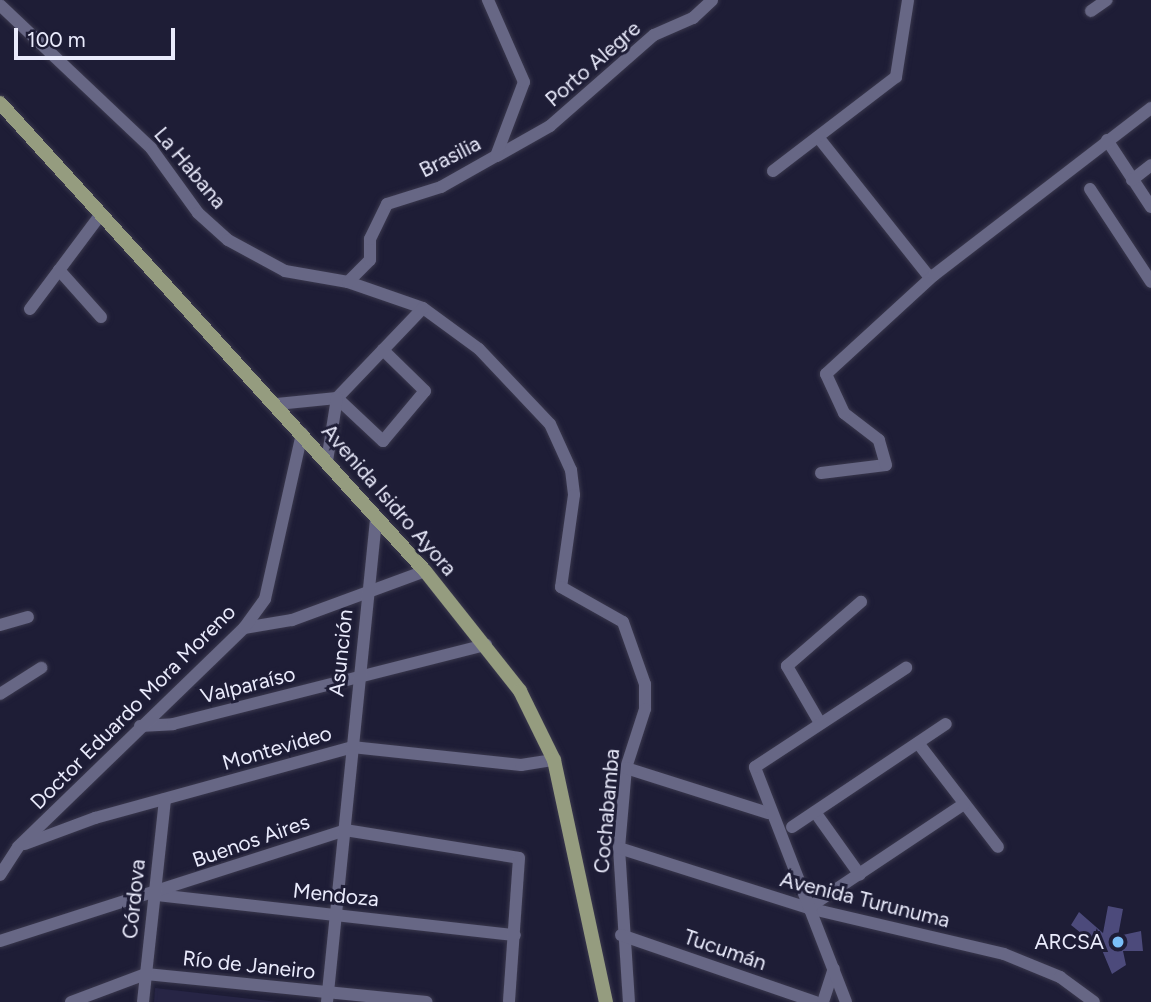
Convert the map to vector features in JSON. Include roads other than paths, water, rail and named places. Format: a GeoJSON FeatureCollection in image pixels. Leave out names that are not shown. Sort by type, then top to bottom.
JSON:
{"type":"FeatureCollection","features":[{"type":"Feature","properties":{"kind":"main road","name":"Avenida Isidro Ayora"},"geometry":{"type":"LineString","coordinates":[[0,103],[277,404],[425,571],[520,691],[554,760],[606,1002]]}},
{"type":"Feature","properties":{"kind":"street","name":"Brasilia"},"geometry":{"type":"LineString","coordinates":[[348,282],[370,260],[370,239],[387,204],[441,187],[496,156],[524,82],[488,0]]}},
{"type":"Feature","properties":{"kind":"street","name":"Porto Alegre"},"geometry":{"type":"LineString","coordinates":[[496,156],[551,127],[654,35],[693,18],[712,0]]}},
{"type":"Feature","properties":{"kind":"street"},"geometry":{"type":"LineString","coordinates":[[773,171],[896,78],[908,0]]}},
{"type":"Feature","properties":{"kind":"street"},"geometry":{"type":"LineString","coordinates":[[1091,11],[1107,0]]}},
{"type":"Feature","properties":{"kind":"street","name":"La Habana"},"geometry":{"type":"LineString","coordinates":[[0,5],[151,148],[198,213],[228,240],[285,271],[348,282],[423,308],[520,391]]}},
{"type":"Feature","properties":{"kind":"street"},"geometry":{"type":"LineString","coordinates":[[821,473],[875,471],[886,464],[879,440],[847,416],[825,376],[930,278],[1151,107]]}},
{"type":"Feature","properties":{"kind":"street"},"geometry":{"type":"LineString","coordinates":[[818,137],[930,278]]}},
{"type":"Feature","properties":{"kind":"street"},"geometry":{"type":"LineString","coordinates":[[1107,140],[1151,207]]}},
{"type":"Feature","properties":{"kind":"street"},"geometry":{"type":"LineString","coordinates":[[1132,180],[1151,165]]}},
{"type":"Feature","properties":{"kind":"street"},"geometry":{"type":"LineString","coordinates":[[1090,189],[1151,282]]}},
{"type":"Feature","properties":{"kind":"street"},"geometry":{"type":"LineString","coordinates":[[30,309],[101,214]]}},
{"type":"Feature","properties":{"kind":"street"},"geometry":{"type":"LineString","coordinates":[[59,270],[102,317]]}},
{"type":"Feature","properties":{"kind":"street"},"geometry":{"type":"LineString","coordinates":[[327,461],[337,398],[423,308]]}},
{"type":"Feature","properties":{"kind":"street"},"geometry":{"type":"LineString","coordinates":[[277,404],[337,398],[383,441],[425,391],[383,350]]}},
{"type":"Feature","properties":{"kind":"street","name":"Cochabamba"},"geometry":{"type":"LineString","coordinates":[[520,391],[550,424],[571,470],[574,495],[561,587],[623,622],[634,643],[646,697],[626,768],[619,848],[621,935],[629,1002]]}},
{"type":"Feature","properties":{"kind":"street","name":"Doctor Eduardo Mora Moreno"},"geometry":{"type":"LineString","coordinates":[[0,875],[18,847],[244,628],[274,572],[302,433]]}},
{"type":"Feature","properties":{"kind":"street","name":"Asunción"},"geometry":{"type":"LineString","coordinates":[[328,998],[357,677],[376,516]]}},
{"type":"Feature","properties":{"kind":"street"},"geometry":{"type":"LineString","coordinates":[[244,628],[292,620],[425,571]]}},
{"type":"Feature","properties":{"kind":"street"},"geometry":{"type":"LineString","coordinates":[[820,723],[787,666],[861,602]]}},
{"type":"Feature","properties":{"kind":"street"},"geometry":{"type":"LineString","coordinates":[[0,625],[28,617]]}},
{"type":"Feature","properties":{"kind":"street","name":"Valparaíso"},"geometry":{"type":"LineString","coordinates":[[140,726],[173,724],[486,645]]}},
{"type":"Feature","properties":{"kind":"street"},"geometry":{"type":"LineString","coordinates":[[0,694],[41,668]]}},
{"type":"Feature","properties":{"kind":"street"},"geometry":{"type":"LineString","coordinates":[[846,1002],[768,813],[755,767],[906,668]]}},
{"type":"Feature","properties":{"kind":"street"},"geometry":{"type":"LineString","coordinates":[[792,827],[946,724]]}},
{"type":"Feature","properties":{"kind":"street"},"geometry":{"type":"LineString","coordinates":[[918,743],[998,847]]}},
{"type":"Feature","properties":{"kind":"street","name":"Montevideo"},"geometry":{"type":"LineString","coordinates":[[18,847],[165,799],[352,747],[521,765],[554,760]]}},
{"type":"Feature","properties":{"kind":"street"},"geometry":{"type":"LineString","coordinates":[[626,768],[768,813]]}},
{"type":"Feature","properties":{"kind":"street","name":"Córdova"},"geometry":{"type":"LineString","coordinates":[[142,1002],[165,799]]}},
{"type":"Feature","properties":{"kind":"street"},"geometry":{"type":"LineString","coordinates":[[808,908],[964,804]]}},
{"type":"Feature","properties":{"kind":"street"},"geometry":{"type":"LineString","coordinates":[[815,811],[860,875]]}},
{"type":"Feature","properties":{"kind":"street","name":"Buenos Aires"},"geometry":{"type":"LineString","coordinates":[[0,941],[153,895],[345,830],[519,858],[515,935]]}},
{"type":"Feature","properties":{"kind":"street","name":"Avenida Turunuma"},"geometry":{"type":"LineString","coordinates":[[619,848],[808,908],[1004,954],[1060,977],[1094,1002]]}},
{"type":"Feature","properties":{"kind":"street","name":"Mendoza"},"geometry":{"type":"LineString","coordinates":[[153,895],[515,935]]}},
{"type":"Feature","properties":{"kind":"street"},"geometry":{"type":"LineString","coordinates":[[509,1002],[515,935]]}},
{"type":"Feature","properties":{"kind":"street","name":"Tucumán"},"geometry":{"type":"LineString","coordinates":[[621,935],[816,1002]]}},
{"type":"Feature","properties":{"kind":"street"},"geometry":{"type":"LineString","coordinates":[[823,1002],[834,969]]}},
{"type":"Feature","properties":{"kind":"street","name":"Río de Janeiro"},"geometry":{"type":"LineString","coordinates":[[71,1002],[146,974],[328,998],[427,1002]]}},
{"type":"Feature","properties":{"kind":"place","name":"ARCSA"},"geometry":{"type":"Point","coordinates":[1118,942]}}]}
